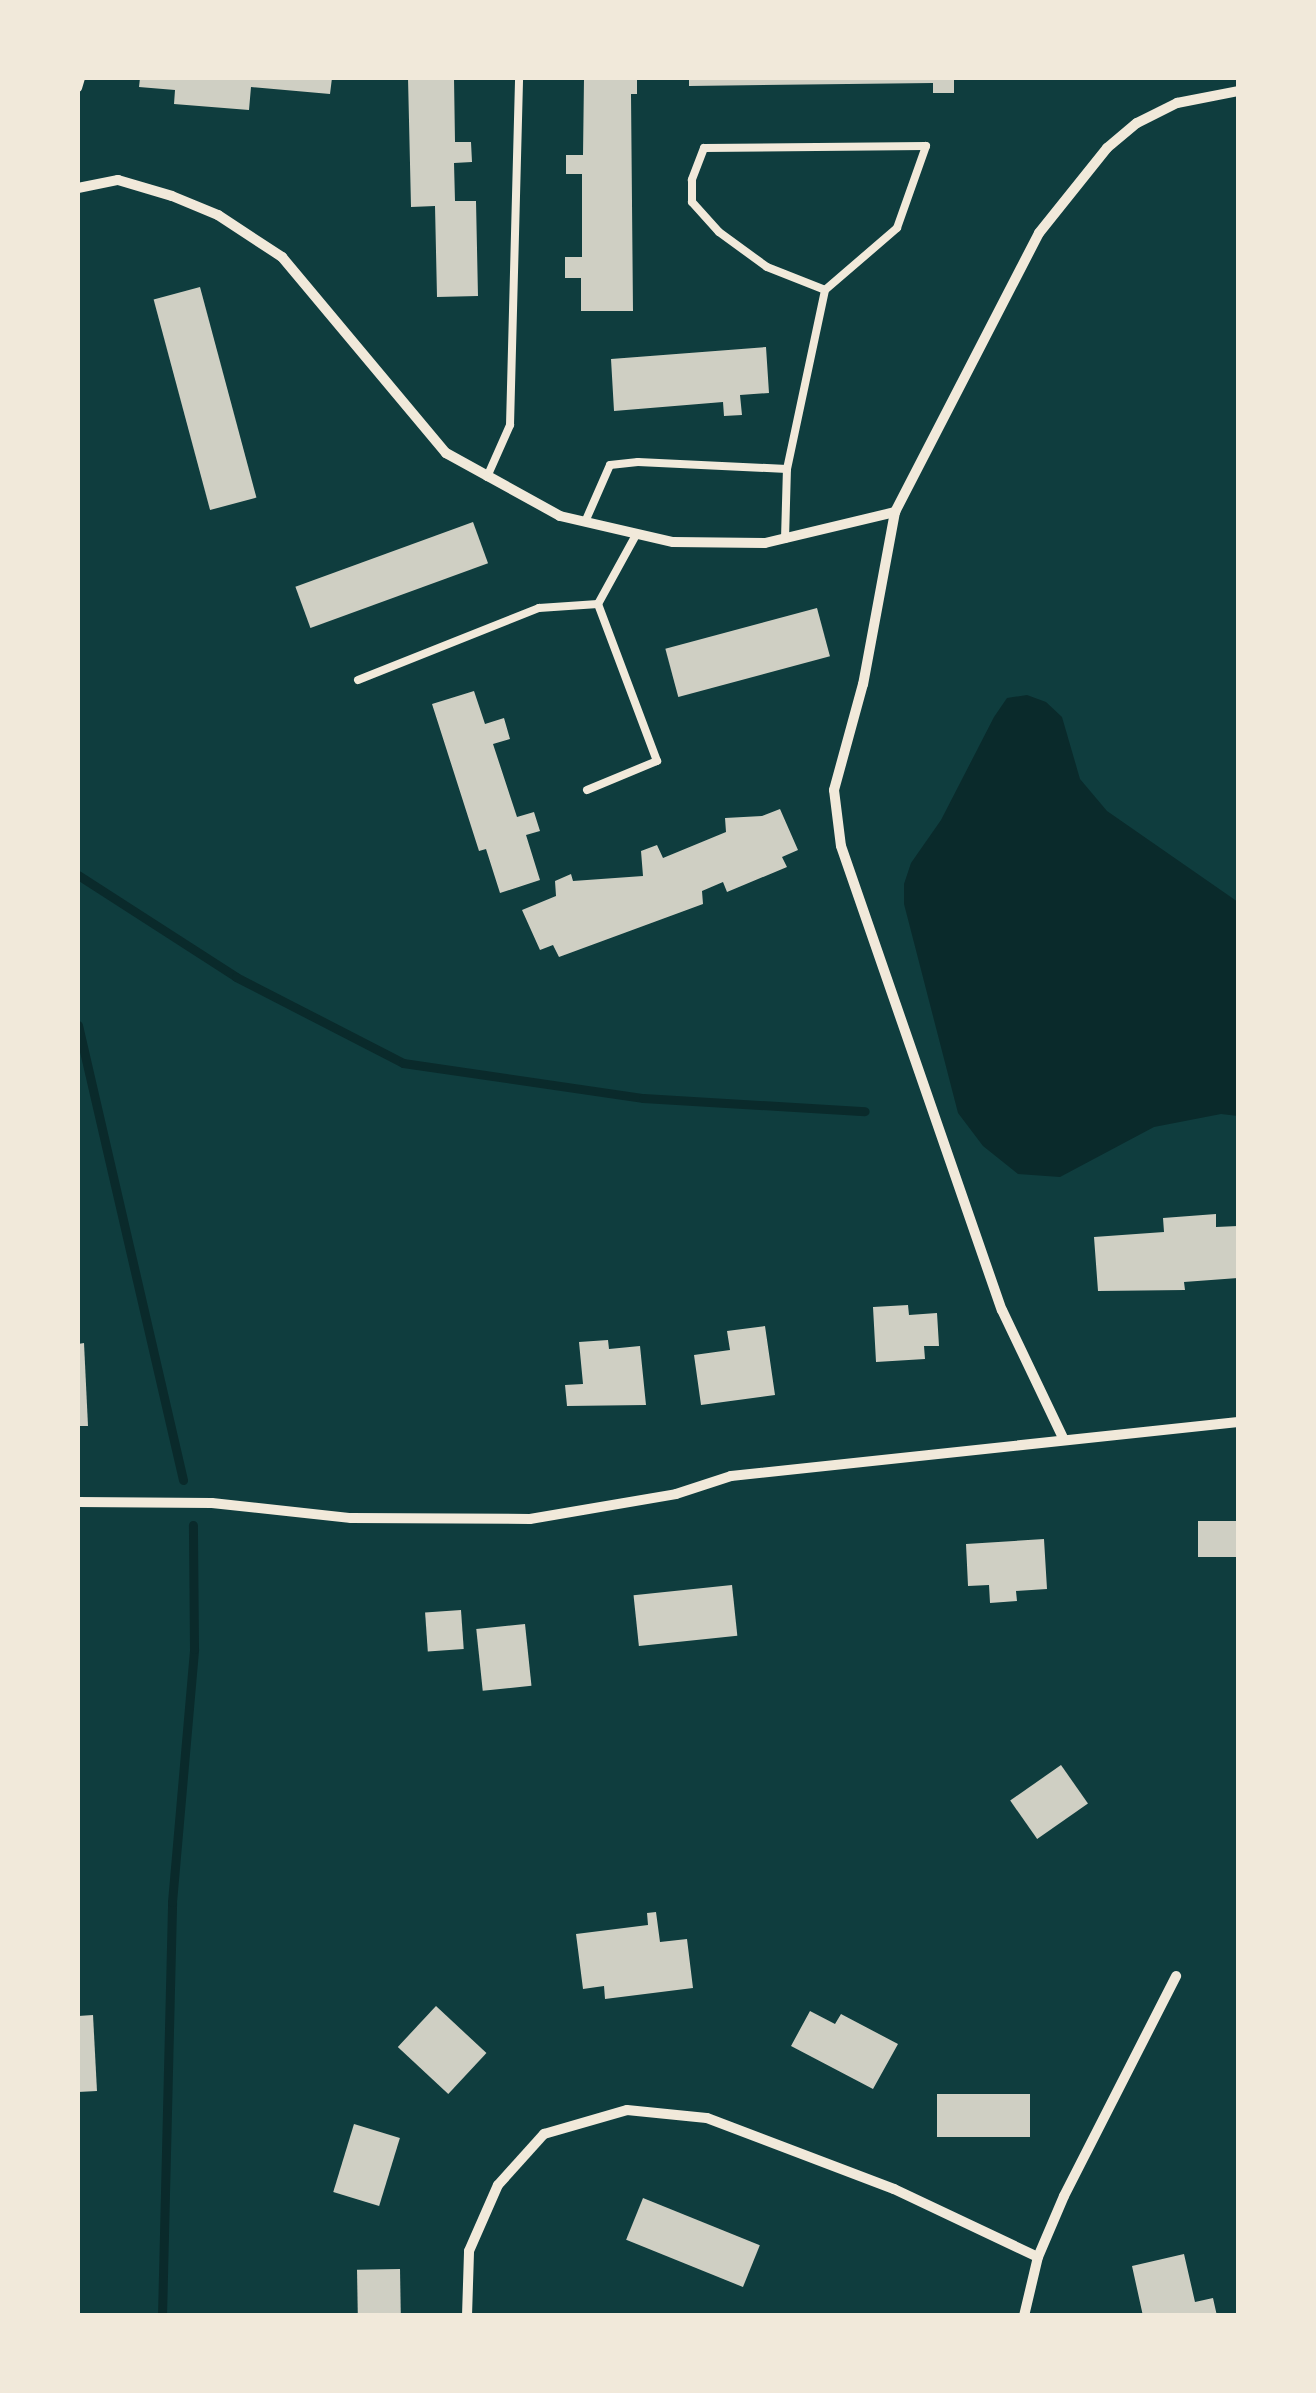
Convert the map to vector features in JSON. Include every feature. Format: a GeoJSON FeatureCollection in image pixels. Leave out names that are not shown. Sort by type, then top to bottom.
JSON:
{"type":"FeatureCollection","features":[{"type":"Feature","properties":{"kind":"street"},"geometry":{"type":"LineString","coordinates":[[1063,1438],[1002,1310],[841,846],[834,790],[863,684],[895,512],[1039,232],[1107,148],[1138,123],[1177,103],[1238,90]]}},
{"type":"Feature","properties":{"kind":"street"},"geometry":{"type":"LineString","coordinates":[[78,187],[118,180],[172,196],[218,216],[282,257],[446,454],[560,516],[673,542],[765,543],[895,512]]}},
{"type":"Feature","properties":{"kind":"street"},"geometry":{"type":"LineString","coordinates":[[78,1502],[212,1503],[350,1518],[530,1520],[676,1494],[732,1476],[1238,1422]]}},
{"type":"Feature","properties":{"kind":"street"},"geometry":{"type":"LineString","coordinates":[[1024,2316],[1038,2258],[1064,2196],[1176,1976]]}},
{"type":"Feature","properties":{"kind":"street"},"geometry":{"type":"LineString","coordinates":[[467,2316],[469,2251],[498,2185],[544,2134],[627,2110],[708,2118],[894,2188],[1038,2258]]}},
{"type":"Feature","properties":{"kind":"lane"},"geometry":{"type":"LineString","coordinates":[[78,88],[81,78]]}},
{"type":"Feature","properties":{"kind":"lane"},"geometry":{"type":"LineString","coordinates":[[486,477],[510,425],[519,78]]}},
{"type":"Feature","properties":{"kind":"lane"},"geometry":{"type":"LineString","coordinates":[[785,539],[787,470],[825,290],[897,228],[926,146],[704,148],[692,180],[692,202],[718,232],[766,267],[825,290]]}},
{"type":"Feature","properties":{"kind":"lane"},"geometry":{"type":"LineString","coordinates":[[78,178],[78,187]]}},
{"type":"Feature","properties":{"kind":"lane"},"geometry":{"type":"LineString","coordinates":[[584,522],[610,465],[638,462],[787,470]]}},
{"type":"Feature","properties":{"kind":"lane"},"geometry":{"type":"LineString","coordinates":[[587,790],[657,761],[598,604],[636,535]]}},
{"type":"Feature","properties":{"kind":"lane"},"geometry":{"type":"LineString","coordinates":[[358,680],[539,608],[598,604]]}},
{"type":"Feature","properties":{"kind":"water"},"geometry":{"type":"Polygon","coordinates":[[[1027,695],[1046,702],[1062,717],[1080,779],[1107,811],[1238,902],[1238,1116],[1221,1114],[1154,1127],[1060,1177],[1018,1174],[983,1146],[958,1113],[904,904],[904,884],[911,863],[941,820],[994,717],[1007,698],[1027,695]]]}},
{"type":"Feature","properties":{"kind":"building"},"geometry":{"type":"Polygon","coordinates":[[[140,78],[332,78],[330,94],[251,87],[249,110],[174,104],[175,90],[139,87],[140,78]]]}},
{"type":"Feature","properties":{"kind":"building"},"geometry":{"type":"Polygon","coordinates":[[[408,78],[454,78],[455,142],[471,142],[472,162],[454,163],[455,201],[476,201],[478,296],[437,297],[435,206],[411,207],[408,78]]]}},
{"type":"Feature","properties":{"kind":"building"},"geometry":{"type":"Polygon","coordinates":[[[584,78],[637,78],[637,94],[631,94],[633,311],[581,311],[581,278],[565,278],[565,257],[582,257],[582,174],[566,174],[566,155],[583,155],[584,78]]]}},
{"type":"Feature","properties":{"kind":"building"},"geometry":{"type":"Polygon","coordinates":[[[689,78],[954,78],[954,93],[933,93],[933,83],[689,86],[689,78]]]}},
{"type":"Feature","properties":{"kind":"building"},"geometry":{"type":"Polygon","coordinates":[[[200,287],[256,498],[210,510],[154,299],[200,287]]]}},
{"type":"Feature","properties":{"kind":"building"},"geometry":{"type":"Polygon","coordinates":[[[766,347],[769,393],[740,395],[742,415],[724,416],[723,402],[614,411],[611,359],[766,347]]]}},
{"type":"Feature","properties":{"kind":"building"},"geometry":{"type":"Polygon","coordinates":[[[473,522],[488,563],[310,628],[295,587],[473,522]]]}},
{"type":"Feature","properties":{"kind":"building"},"geometry":{"type":"Polygon","coordinates":[[[817,608],[830,656],[678,697],[665,649],[817,608]]]}},
{"type":"Feature","properties":{"kind":"building"},"geometry":{"type":"Polygon","coordinates":[[[474,691],[485,724],[504,718],[510,739],[493,744],[517,817],[534,812],[540,831],[526,835],[540,880],[500,893],[486,849],[479,851],[432,704],[474,691]]]}},
{"type":"Feature","properties":{"kind":"building"},"geometry":{"type":"Polygon","coordinates":[[[780,809],[798,850],[782,857],[787,867],[727,892],[723,882],[702,891],[703,904],[559,957],[553,945],[540,950],[522,910],[556,896],[555,881],[571,874],[573,881],[643,876],[641,851],[657,845],[663,858],[726,832],[725,818],[762,816],[780,809]]]}},
{"type":"Feature","properties":{"kind":"building"},"geometry":{"type":"Polygon","coordinates":[[[1216,1214],[1216,1227],[1238,1226],[1238,1278],[1184,1282],[1185,1290],[1098,1291],[1094,1237],[1164,1232],[1163,1218],[1216,1214]]]}},
{"type":"Feature","properties":{"kind":"building"},"geometry":{"type":"Polygon","coordinates":[[[908,1305],[909,1315],[937,1313],[939,1346],[924,1346],[925,1359],[876,1362],[873,1307],[908,1305]]]}},
{"type":"Feature","properties":{"kind":"building"},"geometry":{"type":"Polygon","coordinates":[[[765,1326],[775,1395],[701,1405],[694,1355],[730,1350],[727,1331],[765,1326]]]}},
{"type":"Feature","properties":{"kind":"building"},"geometry":{"type":"Polygon","coordinates":[[[608,1340],[609,1349],[640,1346],[646,1405],[567,1406],[565,1385],[583,1384],[579,1342],[608,1340]]]}},
{"type":"Feature","properties":{"kind":"building"},"geometry":{"type":"Polygon","coordinates":[[[84,1343],[88,1426],[78,1426],[78,1344],[84,1343]]]}},
{"type":"Feature","properties":{"kind":"building"},"geometry":{"type":"Polygon","coordinates":[[[1198,1521],[1238,1521],[1238,1557],[1198,1557],[1198,1521]]]}},
{"type":"Feature","properties":{"kind":"building"},"geometry":{"type":"Polygon","coordinates":[[[1044,1539],[1047,1589],[1016,1591],[1017,1601],[990,1603],[989,1585],[968,1586],[966,1544],[1044,1539]]]}},
{"type":"Feature","properties":{"kind":"building"},"geometry":{"type":"Polygon","coordinates":[[[732,1585],[737,1636],[639,1646],[634,1595],[732,1585]]]}},
{"type":"Feature","properties":{"kind":"building"},"geometry":{"type":"Polygon","coordinates":[[[461,1610],[464,1649],[428,1651],[425,1613],[461,1610]]]}},
{"type":"Feature","properties":{"kind":"building"},"geometry":{"type":"Polygon","coordinates":[[[525,1624],[531,1686],[483,1691],[476,1629],[525,1624]]]}},
{"type":"Feature","properties":{"kind":"building"},"geometry":{"type":"Polygon","coordinates":[[[1061,1765],[1088,1804],[1037,1839],[1010,1801],[1061,1765]]]}},
{"type":"Feature","properties":{"kind":"building"},"geometry":{"type":"Polygon","coordinates":[[[656,1912],[660,1942],[687,1939],[693,1988],[605,1999],[604,1986],[583,1989],[576,1934],[648,1925],[647,1913],[656,1912]]]}},
{"type":"Feature","properties":{"kind":"building"},"geometry":{"type":"Polygon","coordinates":[[[436,2006],[486,2053],[448,2094],[398,2047],[436,2006]]]}},
{"type":"Feature","properties":{"kind":"building"},"geometry":{"type":"Polygon","coordinates":[[[810,2011],[835,2024],[841,2014],[898,2044],[873,2089],[791,2046],[810,2011]]]}},
{"type":"Feature","properties":{"kind":"building"},"geometry":{"type":"Polygon","coordinates":[[[93,2015],[97,2091],[78,2092],[78,2016],[93,2015]]]}},
{"type":"Feature","properties":{"kind":"building"},"geometry":{"type":"Polygon","coordinates":[[[937,2094],[1030,2094],[1030,2137],[937,2137],[937,2094]]]}},
{"type":"Feature","properties":{"kind":"building"},"geometry":{"type":"Polygon","coordinates":[[[354,2124],[400,2138],[379,2206],[333,2192],[354,2124]]]}},
{"type":"Feature","properties":{"kind":"building"},"geometry":{"type":"Polygon","coordinates":[[[643,2198],[760,2245],[743,2287],[626,2240],[643,2198]]]}},
{"type":"Feature","properties":{"kind":"building"},"geometry":{"type":"Polygon","coordinates":[[[1184,2254],[1195,2302],[1213,2298],[1217,2316],[1143,2316],[1132,2266],[1184,2254]]]}},
{"type":"Feature","properties":{"kind":"building"},"geometry":{"type":"Polygon","coordinates":[[[400,2269],[401,2316],[358,2316],[357,2270],[400,2269]]]}},
{"type":"Feature","properties":{"kind":"waterway"},"geometry":{"type":"LineString","coordinates":[[78,875],[236,977],[403,1063],[643,1098],[865,1111]]}},
{"type":"Feature","properties":{"kind":"waterway"},"geometry":{"type":"LineString","coordinates":[[78,1025],[183,1480]]}},
{"type":"Feature","properties":{"kind":"waterway"},"geometry":{"type":"LineString","coordinates":[[162,2316],[172,1902],[194,1649],[193,1525]]}}]}
